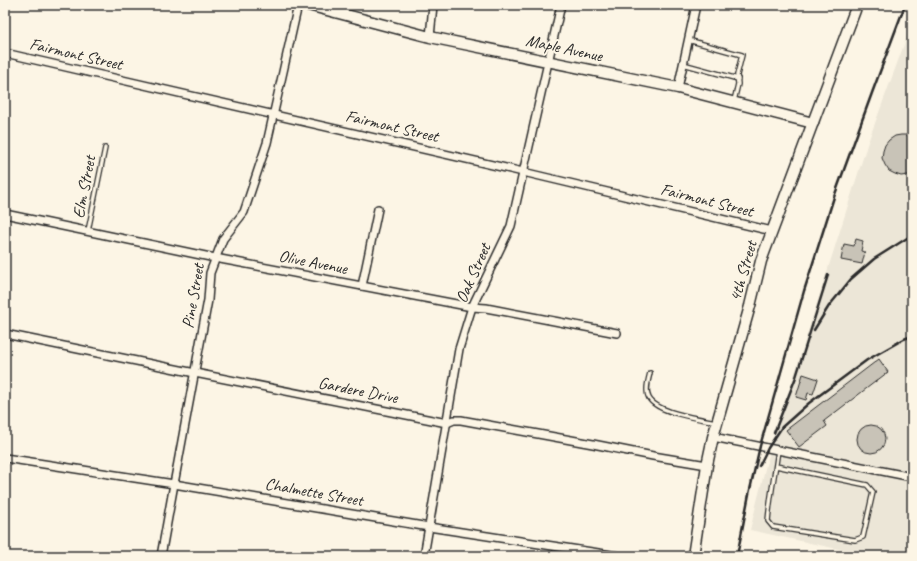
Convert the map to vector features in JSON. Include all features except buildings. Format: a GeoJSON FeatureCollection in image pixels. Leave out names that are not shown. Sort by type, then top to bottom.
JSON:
{"type":"FeatureCollection","features":[{"type":"Feature","properties":{"kind":"main road","name":"Maple Avenue"},"geometry":{"type":"LineString","coordinates":[[308,5],[430,36],[548,62],[678,88],[813,123]]}},
{"type":"Feature","properties":{"kind":"main road","name":"4th Street"},"geometry":{"type":"LineString","coordinates":[[693,556],[707,464],[713,437],[750,306],[761,261],[857,5]]}},
{"type":"Feature","properties":{"kind":"street","name":"Pine Street"},"geometry":{"type":"LineString","coordinates":[[162,556],[208,300],[210,273],[223,239],[244,212],[267,143],[298,5]]}},
{"type":"Feature","properties":{"kind":"street"},"geometry":{"type":"LineString","coordinates":[[430,36],[433,5]]}},
{"type":"Feature","properties":{"kind":"street","name":"Oak Street"},"geometry":{"type":"LineString","coordinates":[[424,556],[459,349],[472,307],[511,226],[562,5]]}},
{"type":"Feature","properties":{"kind":"street"},"geometry":{"type":"LineString","coordinates":[[678,88],[696,5]]}},
{"type":"Feature","properties":{"kind":"street","name":"Fairmont Street"},"geometry":{"type":"LineString","coordinates":[[5,53],[772,231]]}},
{"type":"Feature","properties":{"kind":"street"},"geometry":{"type":"LineString","coordinates":[[362,286],[378,209]]}},
{"type":"Feature","properties":{"kind":"street","name":"Olive Avenue"},"geometry":{"type":"LineString","coordinates":[[5,214],[216,258],[617,333]]}},
{"type":"Feature","properties":{"kind":"street","name":"Gardere Drive"},"geometry":{"type":"LineString","coordinates":[[5,334],[446,423],[454,420],[461,420],[653,456],[707,464]]}},
{"type":"Feature","properties":{"kind":"street"},"geometry":{"type":"LineString","coordinates":[[713,437],[912,477]]}},
{"type":"Feature","properties":{"kind":"street","name":"Chalmette Street"},"geometry":{"type":"LineString","coordinates":[[5,458],[174,484],[429,527],[618,556]]}},
{"type":"Feature","properties":{"kind":"lane"},"geometry":{"type":"LineString","coordinates":[[688,40],[742,55],[738,75],[738,84],[733,102]]}},
{"type":"Feature","properties":{"kind":"lane"},"geometry":{"type":"LineString","coordinates":[[683,64],[738,79]]}},
{"type":"Feature","properties":{"kind":"lane","name":"Elm Street"},"geometry":{"type":"LineString","coordinates":[[88,231],[105,148]]}},
{"type":"Feature","properties":{"kind":"lane"},"geometry":{"type":"LineString","coordinates":[[650,373],[647,391],[650,399],[656,405],[662,409],[672,412],[717,422]]}},
{"type":"Feature","properties":{"kind":"lane"},"geometry":{"type":"LineString","coordinates":[[776,466],[867,485],[873,492],[863,537],[855,540],[772,527],[768,521],[778,450]]}},
{"type":"Feature","properties":{"kind":"shaded area"},"geometry":{"type":"Polygon","coordinates":[[[912,23],[912,556],[870,556],[750,530],[766,465],[868,142],[912,23]]]}},
{"type":"Feature","properties":{"kind":"railway"},"geometry":{"type":"LineString","coordinates":[[737,556],[760,446],[804,291],[834,197],[905,5]]}},
{"type":"Feature","properties":{"kind":"railway"},"geometry":{"type":"LineString","coordinates":[[814,330],[829,306],[851,279],[874,259],[912,235]]}},
{"type":"Feature","properties":{"kind":"railway"},"geometry":{"type":"LineString","coordinates":[[774,433],[796,377],[828,275]]}},
{"type":"Feature","properties":{"kind":"railway"},"geometry":{"type":"LineString","coordinates":[[759,466],[768,448],[782,427],[809,403],[867,360],[912,336]]}}]}
